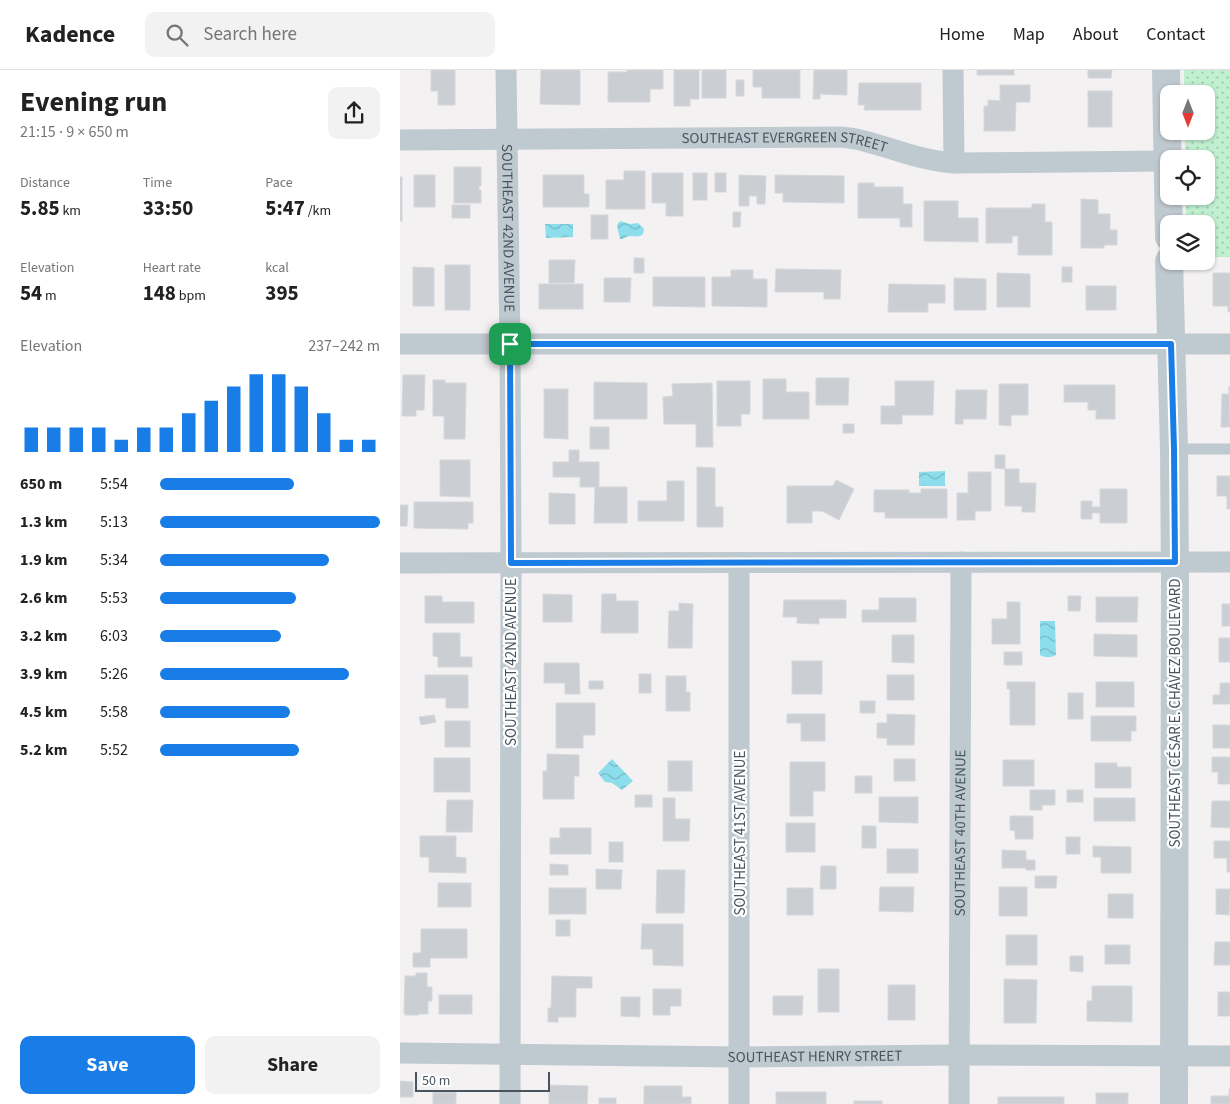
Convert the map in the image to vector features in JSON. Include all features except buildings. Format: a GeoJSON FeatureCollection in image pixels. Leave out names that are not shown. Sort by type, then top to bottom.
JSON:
{"type":"FeatureCollection","features":[{"type":"Feature","properties":{"kind":"street","name":"SOUTHEAST 42ND AVENUE"},"geometry":{"type":"LineString","coordinates":[[506,70],[511,563],[510,1104]]}},
{"type":"Feature","properties":{"kind":"street"},"geometry":{"type":"LineString","coordinates":[[953,70],[954,163]]}},
{"type":"Feature","properties":{"kind":"street"},"geometry":{"type":"LineString","coordinates":[[1166,70],[1167,150]]}},
{"type":"Feature","properties":{"kind":"street","name":"SOUTHEAST EVERGREEN STREET"},"geometry":{"type":"LineString","coordinates":[[400,140],[841,137],[864,140],[919,157],[954,163],[1160,161]]}},
{"type":"Feature","properties":{"kind":"street","name":"SOUTHEAST CÉSAR E. CHÁVEZ BOULEVARD"},"geometry":{"type":"LineString","coordinates":[[1169,270],[1175,562],[1174,1104]]}},
{"type":"Feature","properties":{"kind":"street"},"geometry":{"type":"LineString","coordinates":[[400,344],[1230,344]]}},
{"type":"Feature","properties":{"kind":"street","name":"SOUTHEAST 41ST AVENUE"},"geometry":{"type":"LineString","coordinates":[[739,562],[740,1104]]}},
{"type":"Feature","properties":{"kind":"street","name":"SOUTHEAST 40TH AVENUE"},"geometry":{"type":"LineString","coordinates":[[959,1104],[961,562]]}},
{"type":"Feature","properties":{"kind":"street"},"geometry":{"type":"LineString","coordinates":[[400,563],[1230,562]]}},
{"type":"Feature","properties":{"kind":"street","name":"SOUTHEAST HENRY STREET"},"geometry":{"type":"LineString","coordinates":[[400,1053],[740,1057],[958,1055],[1230,1056]]}},
{"type":"Feature","properties":{"kind":"lane"},"geometry":{"type":"LineString","coordinates":[[1174,449],[1230,449]]}},
{"type":"Feature","properties":{"kind":"green space"},"geometry":{"type":"Polygon","coordinates":[[[1184,70],[1230,70],[1230,257],[1215,257],[1215,215],[1186,215],[1186,205],[1215,205],[1215,150],[1185,150],[1185,140],[1215,140],[1215,85],[1184,85],[1184,70]]]}},
{"type":"Feature","properties":{"kind":"water"},"geometry":{"type":"Polygon","coordinates":[[[620,221],[630,224],[638,223],[644,229],[643,234],[641,236],[629,236],[620,239],[617,225],[620,221]]]}},
{"type":"Feature","properties":{"kind":"water"},"geometry":{"type":"Polygon","coordinates":[[[545,224],[573,224],[573,237],[546,238],[545,224]]]}},
{"type":"Feature","properties":{"kind":"water"},"geometry":{"type":"Polygon","coordinates":[[[945,471],[945,486],[919,486],[919,472],[945,471]]]}},
{"type":"Feature","properties":{"kind":"water"},"geometry":{"type":"Polygon","coordinates":[[[1040,621],[1055,621],[1056,655],[1054,656],[1044,657],[1040,655],[1040,621]]]}},
{"type":"Feature","properties":{"kind":"water"},"geometry":{"type":"Polygon","coordinates":[[[612,759],[633,781],[622,790],[612,783],[605,782],[598,773],[612,759]]]}},
{"type":"Feature","properties":{"kind":"route"},"geometry":{"type":"LineString","coordinates":[[510,344],[1171,344],[1175,562],[511,563],[510,344]]}}]}
